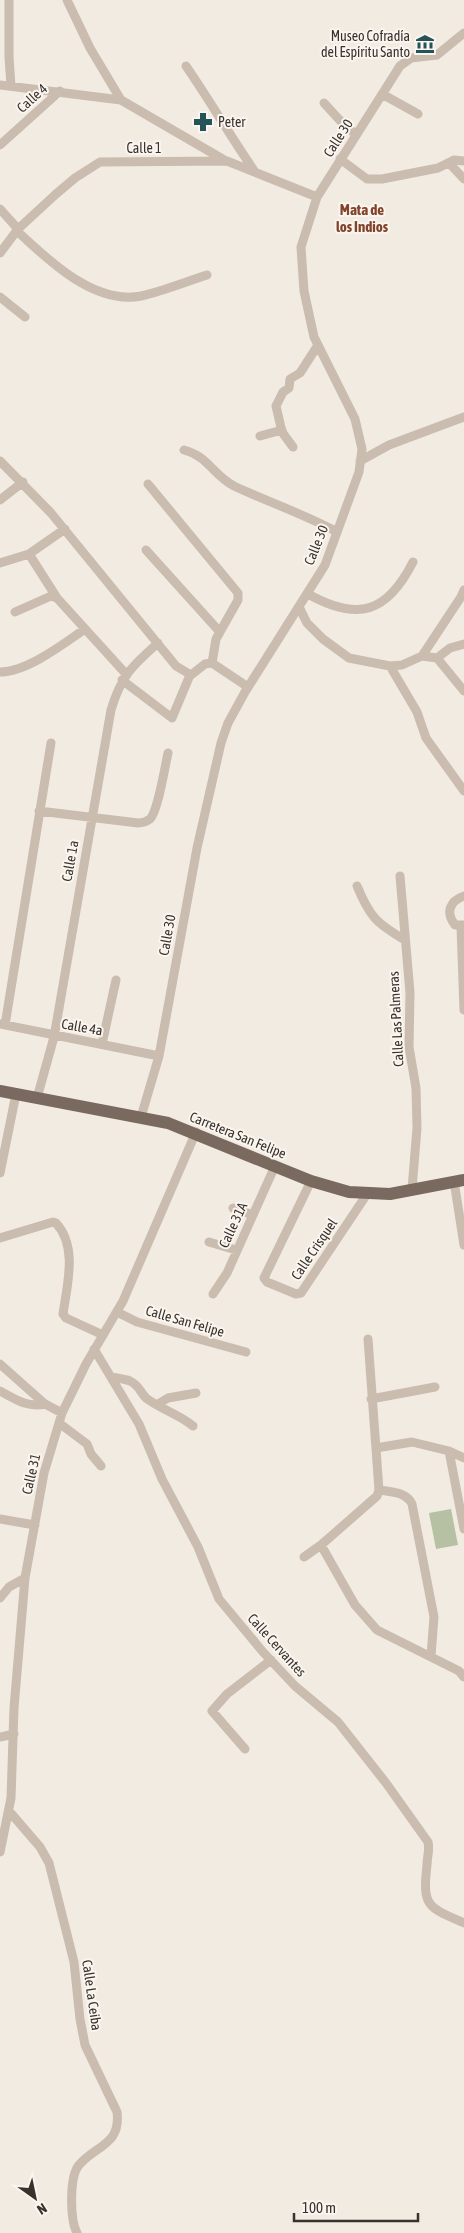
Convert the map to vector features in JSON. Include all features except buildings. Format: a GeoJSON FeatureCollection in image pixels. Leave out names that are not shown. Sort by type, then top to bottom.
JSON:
{"type":"FeatureCollection","features":[{"type":"Feature","properties":{"kind":"main road","name":"Carretera San Felipe"},"geometry":{"type":"LineString","coordinates":[[0,1090],[168,1123],[196,1132],[312,1181],[349,1192],[390,1194],[459,1181]]}},
{"type":"Feature","properties":{"kind":"street"},"geometry":{"type":"LineString","coordinates":[[9,0],[8,57],[11,86]]}},
{"type":"Feature","properties":{"kind":"street"},"geometry":{"type":"LineString","coordinates":[[67,0],[90,48],[121,100]]}},
{"type":"Feature","properties":{"kind":"street","name":"Calle 30"},"geometry":{"type":"LineString","coordinates":[[141,1117],[159,1056],[214,767],[228,723],[248,687],[325,565],[359,472],[362,449],[355,419],[314,337],[304,291],[301,255],[307,225],[317,198],[340,159],[406,61],[421,56],[436,55],[464,33]]}},
{"type":"Feature","properties":{"kind":"street"},"geometry":{"type":"LineString","coordinates":[[186,66],[217,111],[230,137],[255,173]]}},
{"type":"Feature","properties":{"kind":"street"},"geometry":{"type":"LineString","coordinates":[[0,85],[121,100],[227,161]]}},
{"type":"Feature","properties":{"kind":"street","name":"Calle 4"},"geometry":{"type":"LineString","coordinates":[[0,146],[60,91]]}},
{"type":"Feature","properties":{"kind":"street"},"geometry":{"type":"LineString","coordinates":[[382,94],[418,114]]}},
{"type":"Feature","properties":{"kind":"street"},"geometry":{"type":"LineString","coordinates":[[324,103],[356,134]]}},
{"type":"Feature","properties":{"kind":"street"},"geometry":{"type":"LineString","coordinates":[[340,159],[367,179],[382,179],[438,168],[454,160],[464,161]]}},
{"type":"Feature","properties":{"kind":"street","name":"Calle 1"},"geometry":{"type":"LineString","coordinates":[[0,253],[18,230],[75,178],[100,162],[227,161],[317,198]]}},
{"type":"Feature","properties":{"kind":"street"},"geometry":{"type":"LineString","coordinates":[[448,163],[464,179]]}},
{"type":"Feature","properties":{"kind":"street"},"geometry":{"type":"LineString","coordinates":[[0,210],[57,267],[107,295],[121,297],[141,296],[206,275]]}},
{"type":"Feature","properties":{"kind":"street"},"geometry":{"type":"LineString","coordinates":[[0,297],[24,317]]}},
{"type":"Feature","properties":{"kind":"street"},"geometry":{"type":"LineString","coordinates":[[293,447],[282,430],[276,406],[283,392],[289,388],[290,379],[300,373],[318,345]]}},
{"type":"Feature","properties":{"kind":"street"},"geometry":{"type":"LineString","coordinates":[[360,461],[389,445],[464,417]]}},
{"type":"Feature","properties":{"kind":"street"},"geometry":{"type":"LineString","coordinates":[[260,436],[282,430]]}},
{"type":"Feature","properties":{"kind":"street"},"geometry":{"type":"LineString","coordinates":[[184,450],[196,453],[205,459],[223,479],[233,485],[308,516],[337,532]]}},
{"type":"Feature","properties":{"kind":"street"},"geometry":{"type":"LineString","coordinates":[[0,461],[23,482],[65,529],[176,666],[190,675]]}},
{"type":"Feature","properties":{"kind":"street"},"geometry":{"type":"LineString","coordinates":[[0,500],[23,482]]}},
{"type":"Feature","properties":{"kind":"street"},"geometry":{"type":"LineString","coordinates":[[148,484],[238,593],[238,600],[219,630],[213,651],[212,663]]}},
{"type":"Feature","properties":{"kind":"street"},"geometry":{"type":"LineString","coordinates":[[0,563],[29,554],[65,529]]}},
{"type":"Feature","properties":{"kind":"street"},"geometry":{"type":"LineString","coordinates":[[146,550],[219,630]]}},
{"type":"Feature","properties":{"kind":"street"},"geometry":{"type":"LineString","coordinates":[[29,554],[57,598],[85,628],[124,677],[172,718],[190,675],[205,664],[212,663],[248,687]]}},
{"type":"Feature","properties":{"kind":"street"},"geometry":{"type":"LineString","coordinates":[[308,594],[336,607],[354,610],[369,608],[387,598],[398,587],[413,562]]}},
{"type":"Feature","properties":{"kind":"street"},"geometry":{"type":"LineString","coordinates":[[422,656],[461,598],[464,590]]}},
{"type":"Feature","properties":{"kind":"street"},"geometry":{"type":"LineString","coordinates":[[15,612],[51,596],[57,598]]}},
{"type":"Feature","properties":{"kind":"street"},"geometry":{"type":"LineString","coordinates":[[300,607],[307,623],[323,640],[349,658],[390,666],[402,665],[422,656],[437,658],[464,691]]}},
{"type":"Feature","properties":{"kind":"street"},"geometry":{"type":"LineString","coordinates":[[0,672],[12,671],[46,655],[85,628]]}},
{"type":"Feature","properties":{"kind":"street","name":"Calle 1a"},"geometry":{"type":"LineString","coordinates":[[37,1098],[54,1036],[111,710],[124,677],[158,643]]}},
{"type":"Feature","properties":{"kind":"street"},"geometry":{"type":"LineString","coordinates":[[437,658],[450,648],[464,644]]}},
{"type":"Feature","properties":{"kind":"street"},"geometry":{"type":"LineString","coordinates":[[390,666],[417,712],[426,738],[464,791]]}},
{"type":"Feature","properties":{"kind":"street"},"geometry":{"type":"LineString","coordinates":[[2,1025],[52,743]]}},
{"type":"Feature","properties":{"kind":"street"},"geometry":{"type":"LineString","coordinates":[[39,811],[138,824],[146,822],[151,818],[168,752]]}},
{"type":"Feature","properties":{"kind":"street","name":"Calle Las Palmeras"},"geometry":{"type":"LineString","coordinates":[[400,876],[410,993],[409,1047],[416,1088],[417,1128],[412,1189]]}},
{"type":"Feature","properties":{"kind":"street"},"geometry":{"type":"LineString","coordinates":[[357,886],[370,914],[384,928],[405,940]]}},
{"type":"Feature","properties":{"kind":"street"},"geometry":{"type":"LineString","coordinates":[[464,896],[450,904],[449,910],[450,919],[455,925],[463,925],[464,1010]]}},
{"type":"Feature","properties":{"kind":"street"},"geometry":{"type":"LineString","coordinates":[[102,1044],[116,980]]}},
{"type":"Feature","properties":{"kind":"street","name":"Calle 4a"},"geometry":{"type":"LineString","coordinates":[[2,1025],[159,1056]]}},
{"type":"Feature","properties":{"kind":"street"},"geometry":{"type":"LineString","coordinates":[[0,1172],[16,1094]]}},
{"type":"Feature","properties":{"kind":"street","name":"Calle 31"},"geometry":{"type":"LineString","coordinates":[[0,1852],[12,1798],[14,1734],[25,1578],[44,1474],[62,1413],[94,1349],[117,1312],[160,1219],[196,1132]]}},
{"type":"Feature","properties":{"kind":"street","name":"Calle 31A"},"geometry":{"type":"LineString","coordinates":[[213,1294],[227,1273],[275,1166]]}},
{"type":"Feature","properties":{"kind":"street","name":"Calle Crisquel"},"geometry":{"type":"LineString","coordinates":[[312,1181],[264,1278],[267,1282],[296,1294],[301,1293],[367,1194]]}},
{"type":"Feature","properties":{"kind":"street"},"geometry":{"type":"LineString","coordinates":[[459,1181],[464,1245]]}},
{"type":"Feature","properties":{"kind":"street"},"geometry":{"type":"LineString","coordinates":[[233,1208],[253,1215]]}},
{"type":"Feature","properties":{"kind":"street"},"geometry":{"type":"LineString","coordinates":[[0,1238],[53,1222],[56,1223],[66,1241],[70,1264],[63,1314],[66,1318],[103,1335]]}},
{"type":"Feature","properties":{"kind":"street"},"geometry":{"type":"LineString","coordinates":[[210,1242],[236,1250]]}},
{"type":"Feature","properties":{"kind":"street","name":"Calle San Felipe"},"geometry":{"type":"LineString","coordinates":[[117,1312],[137,1322],[246,1352]]}},
{"type":"Feature","properties":{"kind":"street"},"geometry":{"type":"LineString","coordinates":[[304,1557],[321,1545],[377,1496],[379,1490],[368,1339]]}},
{"type":"Feature","properties":{"kind":"street","name":"Calle Cervantes"},"geometry":{"type":"LineString","coordinates":[[94,1349],[139,1424],[162,1479],[198,1547],[219,1599],[295,1686],[338,1722],[386,1784],[428,1842],[430,1850],[425,1883],[426,1899],[434,1910],[464,1923]]}},
{"type":"Feature","properties":{"kind":"street"},"geometry":{"type":"LineString","coordinates":[[0,1364],[45,1404],[62,1413]]}},
{"type":"Feature","properties":{"kind":"street"},"geometry":{"type":"LineString","coordinates":[[111,1377],[129,1380],[139,1386],[144,1395],[150,1400],[184,1418],[193,1426]]}},
{"type":"Feature","properties":{"kind":"street"},"geometry":{"type":"LineString","coordinates":[[371,1400],[434,1387]]}},
{"type":"Feature","properties":{"kind":"street"},"geometry":{"type":"LineString","coordinates":[[0,1391],[28,1405],[45,1404]]}},
{"type":"Feature","properties":{"kind":"street"},"geometry":{"type":"LineString","coordinates":[[158,1404],[168,1398],[196,1393]]}},
{"type":"Feature","properties":{"kind":"street"},"geometry":{"type":"LineString","coordinates":[[59,1423],[87,1444],[91,1454],[101,1466]]}},
{"type":"Feature","properties":{"kind":"street"},"geometry":{"type":"LineString","coordinates":[[376,1448],[412,1442],[449,1451],[464,1458]]}},
{"type":"Feature","properties":{"kind":"street"},"geometry":{"type":"LineString","coordinates":[[449,1451],[464,1529]]}},
{"type":"Feature","properties":{"kind":"street"},"geometry":{"type":"LineString","coordinates":[[379,1490],[402,1494],[409,1497],[412,1504],[434,1617],[430,1656]]}},
{"type":"Feature","properties":{"kind":"street"},"geometry":{"type":"LineString","coordinates":[[0,1519],[35,1525]]}},
{"type":"Feature","properties":{"kind":"street"},"geometry":{"type":"LineString","coordinates":[[321,1545],[355,1605],[377,1630],[458,1671],[464,1677]]}},
{"type":"Feature","properties":{"kind":"street"},"geometry":{"type":"LineString","coordinates":[[0,1598],[9,1587],[25,1578]]}},
{"type":"Feature","properties":{"kind":"street"},"geometry":{"type":"LineString","coordinates":[[245,1749],[212,1712],[227,1694],[271,1660]]}},
{"type":"Feature","properties":{"kind":"street"},"geometry":{"type":"LineString","coordinates":[[0,1737],[14,1734]]}},
{"type":"Feature","properties":{"kind":"street","name":"Calle La Ceiba"},"geometry":{"type":"LineString","coordinates":[[9,1811],[40,1847],[49,1863],[74,1962],[80,2019],[85,2044],[118,2112],[119,2122],[113,2136],[106,2145],[79,2165],[74,2175],[73,2222],[77,2233]]}},
{"type":"Feature","properties":{"kind":"green space"},"geometry":{"type":"Polygon","coordinates":[[[451,1509],[458,1545],[436,1549],[429,1513],[451,1509]]]}},
{"type":"Feature","properties":{"kind":"place","name":"Museo Cofradía del Espíritu Santo"},"geometry":{"type":"Point","coordinates":[425,44]}},
{"type":"Feature","properties":{"kind":"place","name":"Peter"},"geometry":{"type":"Point","coordinates":[203,122]}},
{"type":"Feature","properties":{"kind":"district","name":"Mata de los Indios"},"geometry":{"type":"Point","coordinates":[362,218]}}]}
